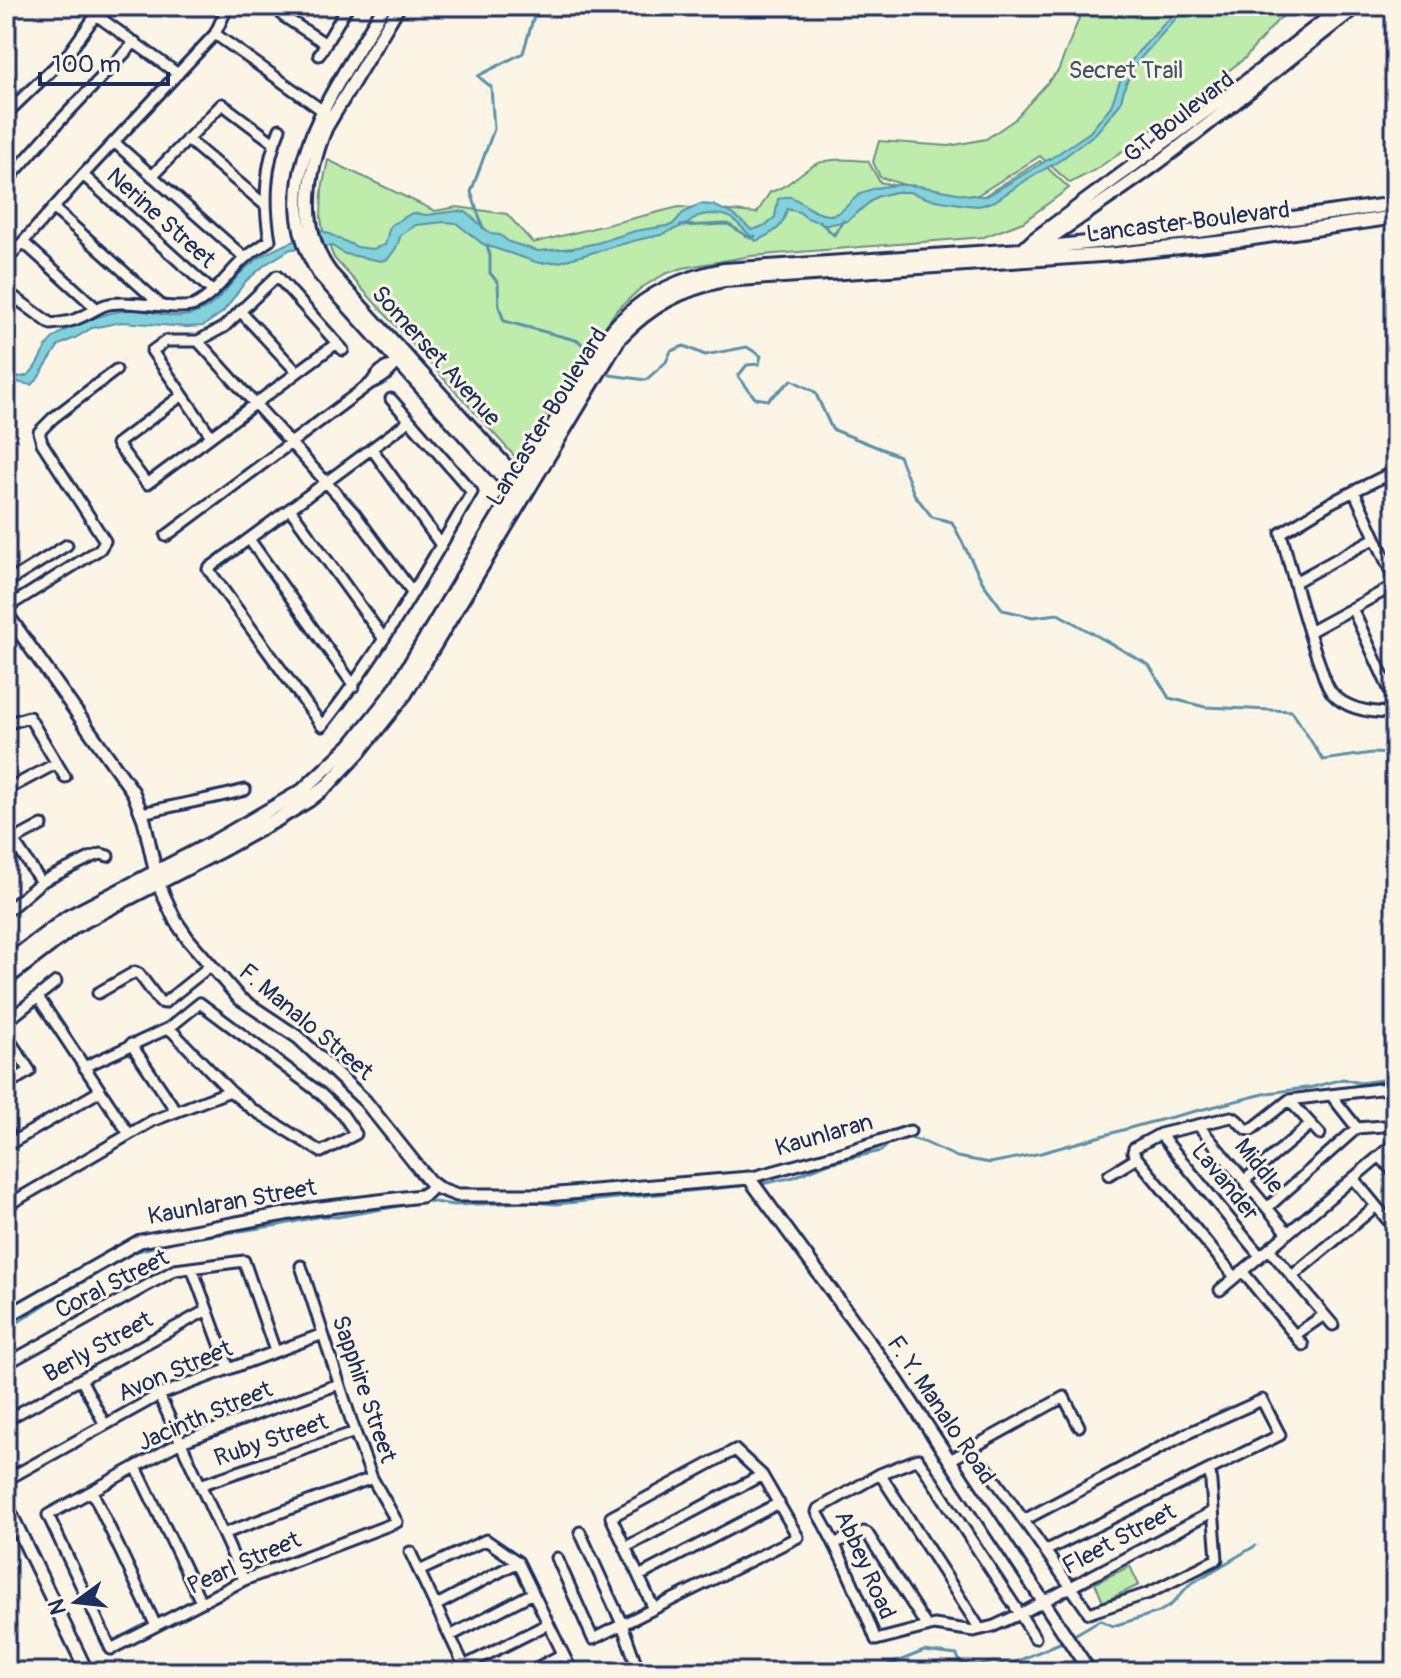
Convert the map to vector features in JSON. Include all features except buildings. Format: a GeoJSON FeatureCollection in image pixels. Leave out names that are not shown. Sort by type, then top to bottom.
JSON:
{"type":"FeatureCollection","features":[{"type":"Feature","properties":{"kind":"main road","name":"Lancaster Boulevard"},"geometry":{"type":"LineString","coordinates":[[1019,257],[1036,247],[1198,231],[1395,204]]}},
{"type":"Feature","properties":{"kind":"main road","name":"Lancaster Boulevard"},"geometry":{"type":"LineString","coordinates":[[6,979],[75,926],[302,791],[351,745],[394,691],[596,365],[612,331],[652,295],[701,274],[767,266],[950,256],[1116,254],[1226,242],[1395,217]]}},
{"type":"Feature","properties":{"kind":"main road","name":"Lancaster Boulevard"},"geometry":{"type":"LineString","coordinates":[[6,964],[68,917],[156,878]]}},
{"type":"Feature","properties":{"kind":"street"},"geometry":{"type":"LineString","coordinates":[[6,261],[215,34],[228,6]]}},
{"type":"Feature","properties":{"kind":"street"},"geometry":{"type":"LineString","coordinates":[[288,6],[283,16],[326,44]]}},
{"type":"Feature","properties":{"kind":"street"},"geometry":{"type":"LineString","coordinates":[[319,55],[348,6]]}},
{"type":"Feature","properties":{"kind":"street","name":"Somerset Avenue"},"geometry":{"type":"LineString","coordinates":[[384,6],[328,114],[309,198],[307,230],[312,250],[399,361],[519,490]]}},
{"type":"Feature","properties":{"kind":"street","name":"Somerset Avenue"},"geometry":{"type":"LineString","coordinates":[[328,114],[399,6]]}},
{"type":"Feature","properties":{"kind":"street","name":"GT Boulevard"},"geometry":{"type":"LineString","coordinates":[[1019,257],[1034,239],[1343,6]]}},
{"type":"Feature","properties":{"kind":"street","name":"GT Boulevard"},"geometry":{"type":"LineString","coordinates":[[1036,247],[1165,157],[1358,6]]}},
{"type":"Feature","properties":{"kind":"street"},"geometry":{"type":"LineString","coordinates":[[6,114],[68,54],[96,15],[178,74]]}},
{"type":"Feature","properties":{"kind":"street"},"geometry":{"type":"LineString","coordinates":[[215,34],[328,114]]}},
{"type":"Feature","properties":{"kind":"street"},"geometry":{"type":"LineString","coordinates":[[6,182],[135,42]]}},
{"type":"Feature","properties":{"kind":"street"},"geometry":{"type":"LineString","coordinates":[[152,176],[222,104],[274,143]]}},
{"type":"Feature","properties":{"kind":"street"},"geometry":{"type":"LineString","coordinates":[[6,291],[51,324],[69,322],[110,303],[188,307],[202,301],[245,258],[270,240],[265,205],[274,143],[280,129]]}},
{"type":"Feature","properties":{"kind":"street"},"geometry":{"type":"LineString","coordinates":[[187,139],[265,205]]}},
{"type":"Feature","properties":{"kind":"street"},"geometry":{"type":"LineString","coordinates":[[114,142],[245,258]]}},
{"type":"Feature","properties":{"kind":"street","name":"Nerine Street"},"geometry":{"type":"LineString","coordinates":[[83,175],[212,291]]}},
{"type":"Feature","properties":{"kind":"street"},"geometry":{"type":"LineString","coordinates":[[53,208],[161,305]]}},
{"type":"Feature","properties":{"kind":"street"},"geometry":{"type":"LineString","coordinates":[[23,242],[96,308]]}},
{"type":"Feature","properties":{"kind":"street"},"geometry":{"type":"LineString","coordinates":[[181,396],[117,444],[147,484],[297,372],[340,346],[277,276],[224,327],[198,341],[166,341],[152,351],[211,436]]}},
{"type":"Feature","properties":{"kind":"street"},"geometry":{"type":"LineString","coordinates":[[240,311],[297,372]]}},
{"type":"Feature","properties":{"kind":"street"},"geometry":{"type":"LineString","coordinates":[[198,341],[354,513],[413,593]]}},
{"type":"Feature","properties":{"kind":"street"},"geometry":{"type":"LineString","coordinates":[[166,536],[371,383],[381,380],[399,361]]}},
{"type":"Feature","properties":{"kind":"street"},"geometry":{"type":"LineString","coordinates":[[6,610],[100,549],[105,541],[42,443],[39,432],[116,370]]}},
{"type":"Feature","properties":{"kind":"street"},"geometry":{"type":"LineString","coordinates":[[391,399],[472,492],[354,686],[322,726],[208,569],[409,421]]}},
{"type":"Feature","properties":{"kind":"street"},"geometry":{"type":"LineString","coordinates":[[372,449],[441,545]]}},
{"type":"Feature","properties":{"kind":"street"},"geometry":{"type":"LineString","coordinates":[[1395,471],[1332,502],[1281,533],[1309,632],[1330,691],[1340,701],[1363,710],[1395,713]]}},
{"type":"Feature","properties":{"kind":"street"},"geometry":{"type":"LineString","coordinates":[[1309,632],[1395,583],[1354,491]]}},
{"type":"Feature","properties":{"kind":"street"},"geometry":{"type":"LineString","coordinates":[[290,509],[384,639]]}},
{"type":"Feature","properties":{"kind":"street"},"geometry":{"type":"LineString","coordinates":[[1295,582],[1375,538]]}},
{"type":"Feature","properties":{"kind":"street"},"geometry":{"type":"LineString","coordinates":[[249,539],[354,686]]}},
{"type":"Feature","properties":{"kind":"street"},"geometry":{"type":"LineString","coordinates":[[6,583],[67,545]]}},
{"type":"Feature","properties":{"kind":"street"},"geometry":{"type":"LineString","coordinates":[[1352,608],[1395,702]]}},
{"type":"Feature","properties":{"kind":"street","name":"F. Manalo Street"},"geometry":{"type":"LineString","coordinates":[[6,610],[133,792],[142,813],[156,878],[175,920],[239,998],[299,1038],[347,1083],[434,1185]]}},
{"type":"Feature","properties":{"kind":"street"},"geometry":{"type":"LineString","coordinates":[[6,724],[29,717],[65,777]]}},
{"type":"Feature","properties":{"kind":"street"},"geometry":{"type":"LineString","coordinates":[[8,785],[57,763]]}},
{"type":"Feature","properties":{"kind":"street"},"geometry":{"type":"LineString","coordinates":[[142,813],[245,790]]}},
{"type":"Feature","properties":{"kind":"street"},"geometry":{"type":"LineString","coordinates":[[14,840],[42,825]]}},
{"type":"Feature","properties":{"kind":"street"},"geometry":{"type":"LineString","coordinates":[[6,830],[41,882]]}},
{"type":"Feature","properties":{"kind":"street"},"geometry":{"type":"LineString","coordinates":[[6,912],[41,882],[92,857],[101,854],[108,856]]}},
{"type":"Feature","properties":{"kind":"street"},"geometry":{"type":"LineString","coordinates":[[98,993],[135,972],[164,1003],[210,966]]}},
{"type":"Feature","properties":{"kind":"street"},"geometry":{"type":"LineString","coordinates":[[6,1022],[56,982]]}},
{"type":"Feature","properties":{"kind":"street"},"geometry":{"type":"LineString","coordinates":[[38,997],[129,1134]]}},
{"type":"Feature","properties":{"kind":"street"},"geometry":{"type":"LineString","coordinates":[[84,1067],[169,1028],[200,1003],[320,1093],[343,1115],[356,1134],[321,1152],[252,1109],[230,1091],[169,1028]]}},
{"type":"Feature","properties":{"kind":"street"},"geometry":{"type":"LineString","coordinates":[[6,1035],[30,1071],[6,1085]]}},
{"type":"Feature","properties":{"kind":"street"},"geometry":{"type":"LineString","coordinates":[[131,1044],[176,1111]]}},
{"type":"Feature","properties":{"kind":"street"},"geometry":{"type":"LineString","coordinates":[[1303,1345],[1137,1158],[1134,1148],[1160,1134],[1234,1117],[1248,1131],[1289,1100],[1395,1087]]}},
{"type":"Feature","properties":{"kind":"street"},"geometry":{"type":"LineString","coordinates":[[6,1128],[9,1144],[100,1091]]}},
{"type":"Feature","properties":{"kind":"street"},"geometry":{"type":"LineString","coordinates":[[6,1206],[152,1121],[230,1091]]}},
{"type":"Feature","properties":{"kind":"street"},"geometry":{"type":"LineString","coordinates":[[1331,1095],[1357,1128]]}},
{"type":"Feature","properties":{"kind":"street"},"geometry":{"type":"LineString","coordinates":[[1289,1100],[1320,1134]]}},
{"type":"Feature","properties":{"kind":"street"},"geometry":{"type":"LineString","coordinates":[[1245,1180],[1311,1124]]}},
{"type":"Feature","properties":{"kind":"street","name":"Middle"},"geometry":{"type":"LineString","coordinates":[[1198,1125],[1288,1233]]}},
{"type":"Feature","properties":{"kind":"street"},"geometry":{"type":"LineString","coordinates":[[1267,1208],[1357,1128],[1395,1125]]}},
{"type":"Feature","properties":{"kind":"street","name":"Kaunlaran"},"geometry":{"type":"LineString","coordinates":[[749,1178],[910,1131]]}},
{"type":"Feature","properties":{"kind":"street","name":"Lavander"},"geometry":{"type":"LineString","coordinates":[[1160,1134],[1260,1256]]}},
{"type":"Feature","properties":{"kind":"street"},"geometry":{"type":"LineString","coordinates":[[1220,1290],[1395,1143]]}},
{"type":"Feature","properties":{"kind":"street"},"geometry":{"type":"LineString","coordinates":[[1380,1156],[1395,1174]]}},
{"type":"Feature","properties":{"kind":"street"},"geometry":{"type":"LineString","coordinates":[[1109,1175],[1137,1158]]}},
{"type":"Feature","properties":{"kind":"street"},"geometry":{"type":"LineString","coordinates":[[434,1185],[457,1195],[546,1195],[749,1178]]}},
{"type":"Feature","properties":{"kind":"street","name":"F. Y. Manalo Road"},"geometry":{"type":"LineString","coordinates":[[749,1178],[896,1379],[1090,1672]]}},
{"type":"Feature","properties":{"kind":"street"},"geometry":{"type":"LineString","coordinates":[[1353,1178],[1395,1229]]}},
{"type":"Feature","properties":{"kind":"street","name":"Kaunlaran Street"},"geometry":{"type":"LineString","coordinates":[[6,1317],[140,1241],[312,1209],[421,1196],[434,1185]]}},
{"type":"Feature","properties":{"kind":"street"},"geometry":{"type":"LineString","coordinates":[[1292,1276],[1376,1206]]}},
{"type":"Feature","properties":{"kind":"street"},"geometry":{"type":"LineString","coordinates":[[1269,1249],[1333,1325]]}},
{"type":"Feature","properties":{"kind":"street","name":"Coral Street"},"geometry":{"type":"LineString","coordinates":[[6,1364],[175,1270],[244,1261],[275,1351]]}},
{"type":"Feature","properties":{"kind":"street","name":"Sapphire Street"},"geometry":{"type":"LineString","coordinates":[[301,1266],[372,1478],[397,1522]]}},
{"type":"Feature","properties":{"kind":"street"},"geometry":{"type":"LineString","coordinates":[[192,1268],[229,1369]]}},
{"type":"Feature","properties":{"kind":"street","name":"Berly Street"},"geometry":{"type":"LineString","coordinates":[[7,1419],[207,1310]]}},
{"type":"Feature","properties":{"kind":"street"},"geometry":{"type":"LineString","coordinates":[[1295,1335],[1324,1315]]}},
{"type":"Feature","properties":{"kind":"street","name":"Avon Street"},"geometry":{"type":"LineString","coordinates":[[6,1480],[159,1395],[323,1334]]}},
{"type":"Feature","properties":{"kind":"street"},"geometry":{"type":"LineString","coordinates":[[81,1379],[105,1425]]}},
{"type":"Feature","properties":{"kind":"street","name":"Jacinth Street"},"geometry":{"type":"LineString","coordinates":[[111,1649],[48,1515],[181,1442],[339,1384]]}},
{"type":"Feature","properties":{"kind":"street"},"geometry":{"type":"LineString","coordinates":[[159,1395],[244,1580]]}},
{"type":"Feature","properties":{"kind":"street"},"geometry":{"type":"LineString","coordinates":[[950,1460],[1064,1397],[1079,1426]]}},
{"type":"Feature","properties":{"kind":"street"},"geometry":{"type":"LineString","coordinates":[[1024,1520],[1188,1433],[1262,1400],[1280,1435],[1045,1551]]}},
{"type":"Feature","properties":{"kind":"street","name":"Ruby Street"},"geometry":{"type":"LineString","coordinates":[[200,1485],[355,1432]]}},
{"type":"Feature","properties":{"kind":"street"},"geometry":{"type":"LineString","coordinates":[[557,1558],[593,1639],[622,1624],[654,1609],[798,1537],[762,1475],[735,1450],[611,1517],[654,1609]]}},
{"type":"Feature","properties":{"kind":"street"},"geometry":{"type":"LineString","coordinates":[[835,1543],[867,1533],[927,1627],[941,1625],[968,1631],[980,1629],[880,1474],[918,1459],[1035,1638]]}},
{"type":"Feature","properties":{"kind":"street"},"geometry":{"type":"LineString","coordinates":[[136,1467],[201,1602]]}},
{"type":"Feature","properties":{"kind":"street"},"geometry":{"type":"LineString","coordinates":[[986,1467],[1089,1613],[1149,1593],[1217,1559],[1210,1470]]}},
{"type":"Feature","properties":{"kind":"street","name":"Abbey Road"},"geometry":{"type":"LineString","coordinates":[[880,1474],[821,1506],[817,1512],[835,1543],[876,1640],[927,1627]]}},
{"type":"Feature","properties":{"kind":"street"},"geometry":{"type":"LineString","coordinates":[[626,1547],[762,1475]]}},
{"type":"Feature","properties":{"kind":"street"},"geometry":{"type":"LineString","coordinates":[[223,1534],[372,1478]]}},
{"type":"Feature","properties":{"kind":"street"},"geometry":{"type":"LineString","coordinates":[[92,1491],[156,1626]]}},
{"type":"Feature","properties":{"kind":"street"},"geometry":{"type":"LineString","coordinates":[[639,1576],[779,1503]]}},
{"type":"Feature","properties":{"kind":"street"},"geometry":{"type":"LineString","coordinates":[[6,1504],[87,1672]]}},
{"type":"Feature","properties":{"kind":"street","name":"Fleet Street"},"geometry":{"type":"LineString","coordinates":[[980,1629],[1020,1614],[1212,1512]]}},
{"type":"Feature","properties":{"kind":"street","name":"Pearl Street"},"geometry":{"type":"LineString","coordinates":[[111,1649],[244,1580],[397,1522]]}},
{"type":"Feature","properties":{"kind":"street"},"geometry":{"type":"LineString","coordinates":[[580,1532],[622,1624],[639,1672]]}},
{"type":"Feature","properties":{"kind":"street"},"geometry":{"type":"LineString","coordinates":[[419,1571],[486,1540],[518,1562],[572,1672]]}},
{"type":"Feature","properties":{"kind":"street"},"geometry":{"type":"LineString","coordinates":[[410,1552],[465,1669],[548,1624]]}},
{"type":"Feature","properties":{"kind":"street"},"geometry":{"type":"LineString","coordinates":[[435,1606],[518,1562]]}},
{"type":"Feature","properties":{"kind":"street"},"geometry":{"type":"LineString","coordinates":[[450,1636],[533,1593]]}},
{"type":"Feature","properties":{"kind":"street"},"geometry":{"type":"LineString","coordinates":[[529,1672],[563,1654]]}},
{"type":"Feature","properties":{"kind":"green space","name":"Secret Trail"},"geometry":{"type":"Polygon","coordinates":[[[1084,6],[1295,6],[1277,21],[1245,58],[1095,170],[1070,183],[1040,156],[973,198],[979,199],[1040,161],[1069,188],[1023,222],[984,237],[751,256],[683,268],[641,288],[616,311],[553,402],[524,460],[518,460],[334,258],[323,231],[322,189],[328,160],[435,211],[457,207],[507,214],[533,243],[679,207],[757,213],[770,192],[816,164],[830,160],[868,161],[880,182],[945,194],[880,177],[873,162],[879,141],[949,146],[986,139],[1014,120],[1058,71],[1084,6]]]}},
{"type":"Feature","properties":{"kind":"green space"},"geometry":{"type":"Polygon","coordinates":[[[1130,1566],[1139,1585],[1103,1602],[1095,1583],[1130,1566]]]}},
{"type":"Feature","properties":{"kind":"water"},"geometry":{"type":"Polygon","coordinates":[[[1181,6],[1187,6],[1138,61],[1126,83],[1120,104],[1096,133],[1059,161],[995,201],[979,206],[966,205],[909,192],[895,192],[876,197],[847,221],[827,225],[787,209],[776,230],[756,241],[732,218],[708,214],[661,235],[559,262],[539,263],[483,244],[456,223],[416,225],[401,235],[388,259],[381,261],[345,254],[332,246],[291,249],[246,281],[223,312],[203,326],[122,322],[92,328],[59,345],[31,385],[6,380],[6,368],[16,376],[27,375],[51,340],[78,324],[109,313],[129,310],[169,316],[193,314],[221,296],[255,260],[274,250],[323,231],[357,247],[372,249],[385,245],[390,226],[412,213],[466,212],[491,234],[538,251],[573,248],[635,231],[672,225],[683,213],[700,204],[713,205],[733,214],[752,230],[766,225],[775,217],[778,199],[786,197],[818,213],[829,215],[842,211],[862,193],[888,186],[913,185],[987,196],[1090,132],[1111,106],[1123,73],[1138,52],[1181,6]]]}},
{"type":"Feature","properties":{"kind":"waterway"},"geometry":{"type":"LineString","coordinates":[[483,228],[471,192],[494,129],[491,87],[478,76],[523,53],[534,16],[551,6]]}},
{"type":"Feature","properties":{"kind":"waterway"},"geometry":{"type":"LineString","coordinates":[[819,221],[834,235],[843,221]]}},
{"type":"Feature","properties":{"kind":"waterway"},"geometry":{"type":"LineString","coordinates":[[680,226],[728,224],[750,238],[755,236]]}},
{"type":"Feature","properties":{"kind":"waterway"},"geometry":{"type":"LineString","coordinates":[[487,245],[490,273],[498,283],[499,307],[504,321],[579,341],[591,355]]}},
{"type":"Feature","properties":{"kind":"waterway"},"geometry":{"type":"LineString","coordinates":[[605,369],[610,375],[646,380],[666,362],[671,351],[684,346],[705,355],[747,347],[761,356],[759,364],[747,365],[738,376],[755,398],[768,400],[792,380],[815,392],[832,429],[899,456],[914,494],[932,517],[952,522],[983,583],[1003,610],[1033,617],[1058,614],[1149,665],[1169,698],[1205,707],[1292,711],[1323,760],[1372,753],[1395,754]]}},
{"type":"Feature","properties":{"kind":"waterway"},"geometry":{"type":"LineString","coordinates":[[907,1137],[957,1157],[990,1163],[1041,1153],[1268,1093],[1343,1079],[1360,1083],[1395,1078]]}},
{"type":"Feature","properties":{"kind":"waterway"},"geometry":{"type":"LineString","coordinates":[[762,1184],[881,1151],[892,1141]]}},
{"type":"Feature","properties":{"kind":"waterway"},"geometry":{"type":"LineString","coordinates":[[6,1330],[134,1252],[176,1241],[428,1201],[453,1205],[556,1204],[741,1186]]}},
{"type":"Feature","properties":{"kind":"waterway"},"geometry":{"type":"LineString","coordinates":[[1076,1634],[1100,1620],[1113,1626],[1159,1612],[1172,1604],[1189,1585],[1255,1546]]}},
{"type":"Feature","properties":{"kind":"waterway"},"geometry":{"type":"LineString","coordinates":[[872,1672],[924,1651],[957,1655],[960,1662],[973,1667],[994,1662],[1006,1666],[1062,1642]]}}]}
